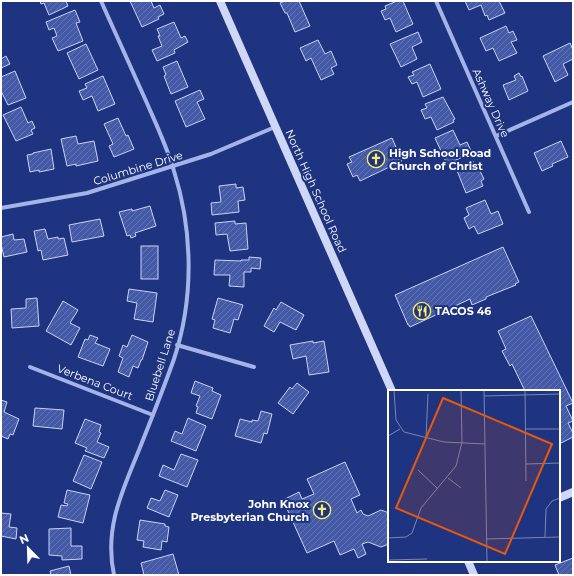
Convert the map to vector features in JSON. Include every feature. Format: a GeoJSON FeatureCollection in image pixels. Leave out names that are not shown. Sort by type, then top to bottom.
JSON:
{"type":"FeatureCollection","features":[{"type":"Feature","properties":{"kind":"street","name":"Bluebell Lane"},"geometry":{"type":"LineString","coordinates":[[101,1],[162,137],[173,166],[183,204],[188,249],[187,294],[182,329],[170,370],[116,511],[111,541],[111,556],[114,575]]}},
{"type":"Feature","properties":{"kind":"street","name":"North High School Road"},"geometry":{"type":"LineString","coordinates":[[220,1],[392,390]]}},
{"type":"Feature","properties":{"kind":"street","name":"Ashway Drive"},"geometry":{"type":"LineString","coordinates":[[436,1],[529,212]]}},
{"type":"Feature","properties":{"kind":"street"},"geometry":{"type":"LineString","coordinates":[[496,136],[573,102]]}},
{"type":"Feature","properties":{"kind":"street","name":"Columbine Drive"},"geometry":{"type":"LineString","coordinates":[[1,206],[87,193],[211,154],[276,127]]}},
{"type":"Feature","properties":{"kind":"street"},"geometry":{"type":"LineString","coordinates":[[177,345],[254,367]]}},
{"type":"Feature","properties":{"kind":"street","name":"Verbena Court"},"geometry":{"type":"LineString","coordinates":[[30,367],[153,415]]}},
{"type":"Feature","properties":{"kind":"street"},"geometry":{"type":"LineString","coordinates":[[560,498],[573,492]]}},
{"type":"Feature","properties":{"kind":"street"},"geometry":{"type":"LineString","coordinates":[[468,562],[474,575]]}},
{"type":"Feature","properties":{"kind":"building"},"geometry":{"type":"Polygon","coordinates":[[[40,1],[66,1],[68,6],[49,15],[44,3],[41,4],[40,1]]]}},
{"type":"Feature","properties":{"kind":"building"},"geometry":{"type":"Polygon","coordinates":[[[130,1],[151,1],[154,8],[160,5],[164,14],[158,17],[159,19],[142,27],[130,1]]]}},
{"type":"Feature","properties":{"kind":"building"},"geometry":{"type":"Polygon","coordinates":[[[285,1],[299,1],[310,26],[295,32],[287,13],[285,13],[280,3],[285,1]]]}},
{"type":"Feature","properties":{"kind":"building"},"geometry":{"type":"Polygon","coordinates":[[[397,1],[403,1],[413,24],[396,32],[390,18],[385,20],[381,11],[386,9],[385,6],[397,1]]]}},
{"type":"Feature","properties":{"kind":"building"},"geometry":{"type":"Polygon","coordinates":[[[465,1],[499,1],[505,13],[489,20],[487,15],[485,16],[481,5],[469,10],[465,1]]]}},
{"type":"Feature","properties":{"kind":"building"},"geometry":{"type":"Polygon","coordinates":[[[75,10],[80,22],[76,23],[83,41],[58,51],[52,38],[57,36],[54,28],[49,30],[46,22],[75,10]]]}},
{"type":"Feature","properties":{"kind":"building"},"geometry":{"type":"Polygon","coordinates":[[[174,22],[181,38],[185,36],[188,42],[174,50],[175,53],[157,61],[152,50],[162,46],[157,29],[174,22]]]}},
{"type":"Feature","properties":{"kind":"building"},"geometry":{"type":"Polygon","coordinates":[[[506,26],[509,33],[513,31],[517,40],[511,42],[517,53],[499,61],[493,48],[486,51],[480,38],[506,26]]]}},
{"type":"Feature","properties":{"kind":"building"},"geometry":{"type":"Polygon","coordinates":[[[418,32],[422,42],[412,47],[417,59],[401,67],[390,44],[418,32]]]}},
{"type":"Feature","properties":{"kind":"building"},"geometry":{"type":"Polygon","coordinates":[[[318,40],[325,54],[331,51],[337,65],[331,68],[334,74],[321,80],[311,58],[306,61],[300,48],[318,40]]]}},
{"type":"Feature","properties":{"kind":"building"},"geometry":{"type":"Polygon","coordinates":[[[570,43],[573,50],[573,59],[563,64],[568,75],[555,82],[543,56],[570,43]]]}},
{"type":"Feature","properties":{"kind":"building"},"geometry":{"type":"Polygon","coordinates":[[[86,44],[98,70],[79,79],[67,53],[86,44]]]}},
{"type":"Feature","properties":{"kind":"building"},"geometry":{"type":"Polygon","coordinates":[[[6,56],[10,64],[1,68],[1,59],[6,56]]]}},
{"type":"Feature","properties":{"kind":"building"},"geometry":{"type":"Polygon","coordinates":[[[177,61],[188,87],[171,94],[164,76],[166,75],[163,67],[177,61]]]}},
{"type":"Feature","properties":{"kind":"building"},"geometry":{"type":"Polygon","coordinates":[[[430,64],[441,89],[423,97],[417,82],[412,84],[408,77],[414,75],[412,72],[430,64]]]}},
{"type":"Feature","properties":{"kind":"building"},"geometry":{"type":"Polygon","coordinates":[[[15,71],[26,98],[8,105],[1,91],[1,77],[15,71]]]}},
{"type":"Feature","properties":{"kind":"building"},"geometry":{"type":"Polygon","coordinates":[[[519,73],[521,77],[522,76],[528,91],[509,100],[503,85],[516,80],[514,76],[519,73]]]}},
{"type":"Feature","properties":{"kind":"building"},"geometry":{"type":"Polygon","coordinates":[[[103,76],[115,104],[98,111],[92,96],[83,100],[79,91],[87,88],[85,84],[103,76]]]}},
{"type":"Feature","properties":{"kind":"building"},"geometry":{"type":"Polygon","coordinates":[[[200,90],[204,99],[197,102],[205,119],[186,127],[175,101],[200,90]]]}},
{"type":"Feature","properties":{"kind":"building"},"geometry":{"type":"Polygon","coordinates":[[[443,97],[455,119],[453,120],[454,122],[437,130],[431,117],[425,119],[421,110],[427,108],[425,104],[443,97]]]}},
{"type":"Feature","properties":{"kind":"building"},"geometry":{"type":"Polygon","coordinates":[[[21,107],[28,123],[32,121],[35,128],[31,130],[33,134],[16,141],[3,115],[21,107]]]}},
{"type":"Feature","properties":{"kind":"building"},"geometry":{"type":"Polygon","coordinates":[[[118,118],[134,149],[114,157],[109,146],[113,144],[104,124],[118,118]]]}},
{"type":"Feature","properties":{"kind":"building"},"geometry":{"type":"Polygon","coordinates":[[[453,130],[460,145],[467,142],[472,153],[447,164],[435,138],[453,130]]]}},
{"type":"Feature","properties":{"kind":"building"},"geometry":{"type":"Polygon","coordinates":[[[76,136],[78,144],[94,141],[98,161],[76,166],[76,164],[67,166],[61,139],[76,136]]]}},
{"type":"Feature","properties":{"kind":"building","name":"High School Road Church of Christ"},"geometry":{"type":"Polygon","coordinates":[[[392,138],[402,161],[360,181],[357,175],[353,177],[347,164],[352,162],[349,157],[392,138]]]}},
{"type":"Feature","properties":{"kind":"building"},"geometry":{"type":"Polygon","coordinates":[[[561,141],[568,157],[552,164],[553,166],[542,171],[534,153],[561,141]]]}},
{"type":"Feature","properties":{"kind":"building"},"geometry":{"type":"Polygon","coordinates":[[[51,149],[54,169],[30,172],[27,155],[51,149]]]}},
{"type":"Feature","properties":{"kind":"building"},"geometry":{"type":"Polygon","coordinates":[[[473,161],[477,170],[479,169],[484,179],[481,181],[483,186],[466,193],[456,168],[473,161]]]}},
{"type":"Feature","properties":{"kind":"building"},"geometry":{"type":"Polygon","coordinates":[[[236,184],[236,188],[243,187],[245,200],[238,201],[239,212],[212,215],[211,203],[221,202],[219,186],[236,184]]]}},
{"type":"Feature","properties":{"kind":"building"},"geometry":{"type":"Polygon","coordinates":[[[485,200],[491,214],[498,211],[503,224],[478,234],[474,226],[469,229],[464,218],[469,215],[466,208],[485,200]]]}},
{"type":"Feature","properties":{"kind":"building"},"geometry":{"type":"Polygon","coordinates":[[[150,206],[156,226],[135,233],[136,236],[131,238],[130,235],[127,236],[119,212],[132,209],[132,211],[150,206]]]}},
{"type":"Feature","properties":{"kind":"building"},"geometry":{"type":"Polygon","coordinates":[[[100,219],[104,236],[72,242],[69,225],[100,219]]]}},
{"type":"Feature","properties":{"kind":"building"},"geometry":{"type":"Polygon","coordinates":[[[235,221],[235,224],[246,223],[248,249],[230,251],[227,234],[216,235],[215,223],[235,221]]]}},
{"type":"Feature","properties":{"kind":"building"},"geometry":{"type":"Polygon","coordinates":[[[45,229],[48,239],[58,237],[58,239],[64,238],[68,255],[43,260],[41,250],[38,251],[34,231],[45,229]]]}},
{"type":"Feature","properties":{"kind":"building"},"geometry":{"type":"Polygon","coordinates":[[[13,234],[14,240],[24,239],[27,252],[4,257],[1,237],[13,234]]]}},
{"type":"Feature","properties":{"kind":"building"},"geometry":{"type":"Polygon","coordinates":[[[141,246],[158,246],[158,279],[141,279],[141,246]]]}},
{"type":"Feature","properties":{"kind":"building"},"geometry":{"type":"Polygon","coordinates":[[[503,247],[519,282],[515,284],[516,285],[486,297],[486,299],[472,305],[470,299],[410,327],[408,325],[395,295],[503,247]]]}},
{"type":"Feature","properties":{"kind":"building"},"geometry":{"type":"Polygon","coordinates":[[[249,257],[261,258],[260,269],[251,268],[251,272],[244,272],[244,287],[229,286],[230,275],[214,275],[215,260],[241,261],[249,260],[249,257]]]}},
{"type":"Feature","properties":{"kind":"building"},"geometry":{"type":"Polygon","coordinates":[[[129,289],[157,293],[153,322],[134,319],[137,303],[127,301],[129,289]]]}},
{"type":"Feature","properties":{"kind":"building"},"geometry":{"type":"Polygon","coordinates":[[[37,298],[39,326],[12,328],[11,309],[26,308],[26,299],[37,298]]]}},
{"type":"Feature","properties":{"kind":"building"},"geometry":{"type":"Polygon","coordinates":[[[218,298],[243,305],[238,320],[234,319],[230,333],[213,328],[215,320],[212,319],[218,298]]]}},
{"type":"Feature","properties":{"kind":"building"},"geometry":{"type":"Polygon","coordinates":[[[63,301],[78,310],[70,323],[80,328],[71,345],[46,331],[63,301]]]}},
{"type":"Feature","properties":{"kind":"building"},"geometry":{"type":"Polygon","coordinates":[[[281,302],[304,315],[296,330],[280,322],[274,332],[264,326],[274,308],[276,310],[281,302]]]}},
{"type":"Feature","properties":{"kind":"building"},"geometry":{"type":"Polygon","coordinates":[[[531,316],[573,403],[566,406],[573,421],[568,423],[573,433],[573,437],[560,444],[560,390],[525,390],[512,364],[510,366],[502,351],[506,349],[498,331],[531,316]]]}},
{"type":"Feature","properties":{"kind":"building"},"geometry":{"type":"Polygon","coordinates":[[[90,335],[98,338],[95,343],[110,349],[103,366],[78,357],[85,339],[88,340],[90,335]]]}},
{"type":"Feature","properties":{"kind":"building"},"geometry":{"type":"Polygon","coordinates":[[[132,335],[148,342],[138,368],[133,366],[129,377],[118,372],[123,358],[119,356],[123,345],[127,347],[132,335]]]}},
{"type":"Feature","properties":{"kind":"building"},"geometry":{"type":"Polygon","coordinates":[[[313,341],[313,343],[324,341],[329,372],[309,375],[306,356],[293,359],[290,345],[313,341]]]}},
{"type":"Feature","properties":{"kind":"building"},"geometry":{"type":"Polygon","coordinates":[[[195,381],[213,388],[212,391],[221,395],[212,419],[196,413],[198,407],[196,406],[200,396],[191,393],[195,381]]]}},
{"type":"Feature","properties":{"kind":"building"},"geometry":{"type":"Polygon","coordinates":[[[297,383],[309,392],[293,414],[278,403],[290,387],[292,389],[297,383]]]}},
{"type":"Feature","properties":{"kind":"building"},"geometry":{"type":"Polygon","coordinates":[[[1,400],[7,402],[4,412],[19,419],[13,435],[10,434],[8,439],[1,436],[1,400]]]}},
{"type":"Feature","properties":{"kind":"building"},"geometry":{"type":"Polygon","coordinates":[[[35,408],[64,410],[62,429],[33,426],[35,408]]]}},
{"type":"Feature","properties":{"kind":"building"},"geometry":{"type":"Polygon","coordinates":[[[261,411],[272,414],[267,434],[264,433],[261,443],[235,436],[240,419],[252,422],[252,420],[258,421],[261,411]]]}},
{"type":"Feature","properties":{"kind":"building"},"geometry":{"type":"Polygon","coordinates":[[[188,418],[206,426],[196,451],[171,441],[175,431],[182,434],[188,418]]]}},
{"type":"Feature","properties":{"kind":"building"},"geometry":{"type":"Polygon","coordinates":[[[85,419],[101,425],[99,432],[101,433],[97,442],[109,447],[104,458],[85,451],[87,448],[75,443],[85,419]]]}},
{"type":"Feature","properties":{"kind":"building"},"geometry":{"type":"Polygon","coordinates":[[[181,454],[198,460],[187,487],[159,476],[163,465],[174,470],[181,454]]]}},
{"type":"Feature","properties":{"kind":"building"},"geometry":{"type":"Polygon","coordinates":[[[84,455],[102,462],[91,489],[73,481],[84,455]]]}},
{"type":"Feature","properties":{"kind":"building","name":"John Knox Presbyterian Church"},"geometry":{"type":"Polygon","coordinates":[[[345,462],[360,495],[351,499],[357,513],[361,510],[363,514],[368,516],[381,510],[388,513],[388,544],[381,547],[368,542],[362,544],[366,554],[358,558],[354,549],[340,555],[334,541],[307,553],[283,500],[299,492],[302,499],[314,494],[307,479],[345,462]]]}},
{"type":"Feature","properties":{"kind":"building"},"geometry":{"type":"Polygon","coordinates":[[[67,490],[90,495],[83,523],[58,517],[61,505],[67,506],[68,504],[64,503],[67,490]]]}},
{"type":"Feature","properties":{"kind":"building"},"geometry":{"type":"Polygon","coordinates":[[[165,490],[178,495],[169,517],[147,508],[151,498],[160,501],[165,490]]]}},
{"type":"Feature","properties":{"kind":"building"},"geometry":{"type":"Polygon","coordinates":[[[1,513],[11,514],[9,527],[17,528],[16,539],[1,536],[1,513]]]}},
{"type":"Feature","properties":{"kind":"building"},"geometry":{"type":"Polygon","coordinates":[[[140,520],[165,524],[165,526],[169,527],[167,542],[162,541],[161,550],[143,547],[144,541],[137,540],[140,520]]]}},
{"type":"Feature","properties":{"kind":"building"},"geometry":{"type":"Polygon","coordinates":[[[71,528],[71,546],[82,546],[82,559],[62,560],[62,556],[49,555],[49,529],[71,528]]]}},
{"type":"Feature","properties":{"kind":"building"},"geometry":{"type":"Polygon","coordinates":[[[173,554],[179,575],[144,575],[141,563],[173,554]]]}},
{"type":"Feature","properties":{"kind":"building"},"geometry":{"type":"Polygon","coordinates":[[[573,558],[573,575],[559,575],[555,565],[573,558]]]}},
{"type":"Feature","properties":{"kind":"building"},"geometry":{"type":"Polygon","coordinates":[[[69,566],[71,575],[51,575],[50,571],[69,566]]]}},
{"type":"Feature","properties":{"kind":"place","name":"High School Road Church of Christ"},"geometry":{"type":"Point","coordinates":[376,159]}},
{"type":"Feature","properties":{"kind":"place","name":"TACOS 46"},"geometry":{"type":"Point","coordinates":[422,311]}},
{"type":"Feature","properties":{"kind":"place","name":"John Knox Presbyterian Church"},"geometry":{"type":"Point","coordinates":[322,510]}}]}
